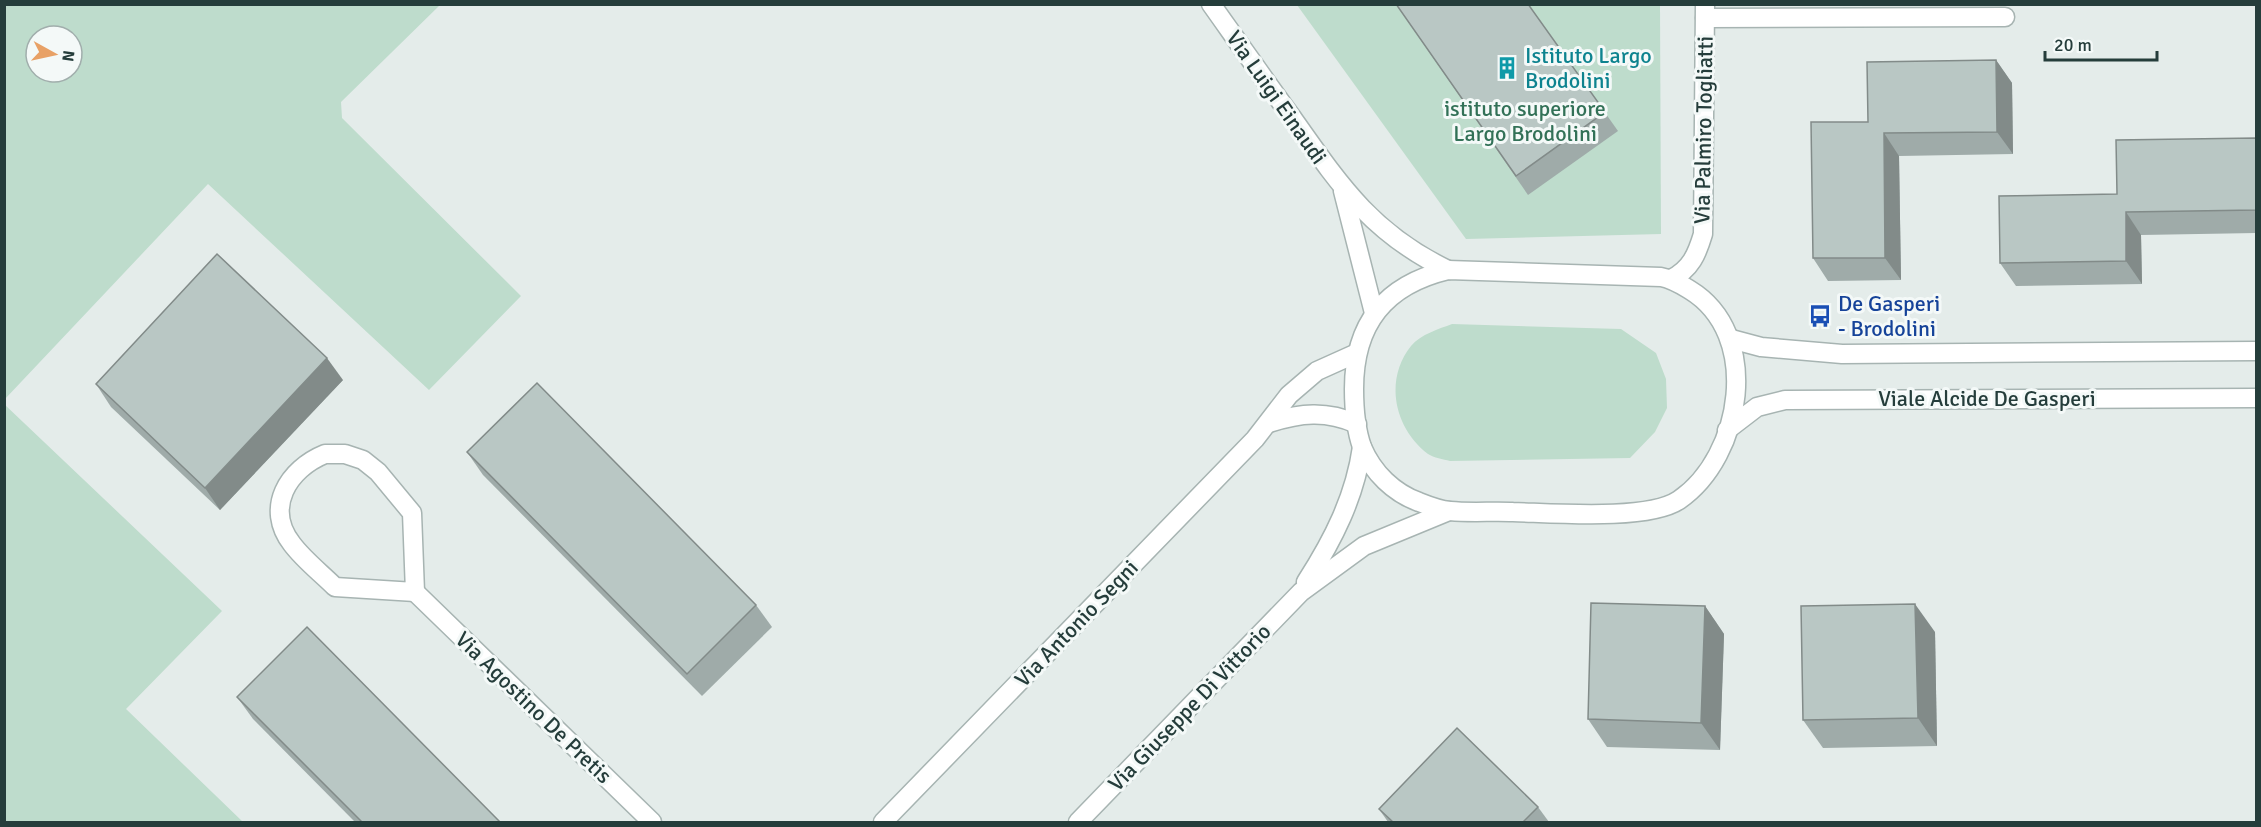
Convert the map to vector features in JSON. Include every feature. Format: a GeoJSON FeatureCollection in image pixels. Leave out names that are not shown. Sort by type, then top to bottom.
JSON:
{"type":"FeatureCollection","features":[{"type":"Feature","properties":{"kind":"street","name":"Via Luigi Einaudi"},"geometry":{"type":"LineString","coordinates":[[1211,4],[1343,189],[1383,230],[1406,248],[1448,270]]}},
{"type":"Feature","properties":{"kind":"street"},"geometry":{"type":"LineString","coordinates":[[1705,11],[2005,17]]}},
{"type":"Feature","properties":{"kind":"street","name":"Via Palmiro Togliatti"},"geometry":{"type":"LineString","coordinates":[[1671,279],[1682,273],[1692,261],[1703,234],[1705,11]]}},
{"type":"Feature","properties":{"kind":"street","name":"Via Luigi Einaudi"},"geometry":{"type":"LineString","coordinates":[[1343,189],[1374,313]]}},
{"type":"Feature","properties":{"kind":"street"},"geometry":{"type":"LineString","coordinates":[[1448,270],[1633,274],[1671,279],[1706,300],[1731,339],[1735,393],[1727,430],[1712,468],[1700,482],[1676,502],[1657,508],[1615,513],[1449,511],[1419,502],[1394,490],[1376,471],[1362,447],[1357,424],[1354,387],[1357,353],[1374,313],[1385,301],[1407,285],[1431,274],[1448,270]]}},
{"type":"Feature","properties":{"kind":"street","name":"Viale Alcide De Gasperi"},"geometry":{"type":"LineString","coordinates":[[1731,339],[1761,347],[1842,354],[2256,351]]}},
{"type":"Feature","properties":{"kind":"street","name":"Via Antonio Segni"},"geometry":{"type":"LineString","coordinates":[[883,822],[1269,423],[1289,394],[1317,371],[1357,353]]}},
{"type":"Feature","properties":{"kind":"street","name":"Viale Alcide De Gasperi"},"geometry":{"type":"LineString","coordinates":[[1727,430],[1757,407],[1785,400],[2256,398]]}},
{"type":"Feature","properties":{"kind":"street","name":"Via Antonio Segni"},"geometry":{"type":"LineString","coordinates":[[1269,423],[1300,414],[1321,413],[1340,416],[1357,424]]}},
{"type":"Feature","properties":{"kind":"street","name":"Via Giuseppe Di Vittorio"},"geometry":{"type":"LineString","coordinates":[[1301,592],[1339,527],[1356,481],[1362,447]]}},
{"type":"Feature","properties":{"kind":"street"},"geometry":{"type":"LineString","coordinates":[[325,454],[345,454],[363,460],[378,472],[412,513],[415,592],[335,587],[291,543],[284,527],[282,500],[293,474],[307,461],[325,454]]}},
{"type":"Feature","properties":{"kind":"street","name":"Via Giuseppe Di Vittorio"},"geometry":{"type":"LineString","coordinates":[[1078,822],[1301,592],[1364,546],[1449,511]]}},
{"type":"Feature","properties":{"kind":"street","name":"Via Agostino De Pretis"},"geometry":{"type":"LineString","coordinates":[[415,592],[652,822]]}},
{"type":"Feature","properties":{"kind":"green space"},"geometry":{"type":"Polygon","coordinates":[[[5,4],[440,5],[341,102],[342,118],[521,296],[429,390],[208,184],[5,399],[5,4]]]}},
{"type":"Feature","properties":{"kind":"green space","name":"istituto superiore Largo Brodolini"},"geometry":{"type":"Polygon","coordinates":[[[1297,5],[1660,5],[1661,234],[1466,239],[1297,5]]]}},
{"type":"Feature","properties":{"kind":"green space"},"geometry":{"type":"Polygon","coordinates":[[[1452,324],[1621,329],[1656,353],[1666,379],[1667,408],[1655,432],[1630,458],[1450,461],[1433,457],[1416,443],[1407,431],[1397,403],[1397,374],[1403,359],[1415,342],[1430,332],[1452,324]]]}},
{"type":"Feature","properties":{"kind":"green space"},"geometry":{"type":"Polygon","coordinates":[[[4,404],[222,611],[126,709],[243,822],[5,822],[4,404]]]}},
{"type":"Feature","properties":{"kind":"building","name":"Istituto Largo Brodolini"},"geometry":{"type":"Polygon","coordinates":[[[1396,4],[1528,4],[1605,112],[1516,176],[1396,4]]]}},
{"type":"Feature","properties":{"kind":"building"},"geometry":{"type":"Polygon","coordinates":[[[1996,60],[1997,132],[1884,133],[1885,258],[1813,258],[1811,122],[1868,122],[1867,62],[1996,60]]]}},
{"type":"Feature","properties":{"kind":"building"},"geometry":{"type":"Polygon","coordinates":[[[2256,138],[2256,210],[2126,212],[2126,261],[2000,263],[1999,196],[2117,194],[2116,140],[2256,138]]]}},
{"type":"Feature","properties":{"kind":"building"},"geometry":{"type":"Polygon","coordinates":[[[217,254],[327,358],[205,488],[96,384],[217,254]]]}},
{"type":"Feature","properties":{"kind":"building"},"geometry":{"type":"Polygon","coordinates":[[[537,383],[756,605],[687,674],[467,452],[537,383]]]}},
{"type":"Feature","properties":{"kind":"building"},"geometry":{"type":"Polygon","coordinates":[[[1591,603],[1705,606],[1701,723],[1588,719],[1591,603]]]}},
{"type":"Feature","properties":{"kind":"building"},"geometry":{"type":"Polygon","coordinates":[[[1915,604],[1918,718],[1803,720],[1801,606],[1915,604]]]}},
{"type":"Feature","properties":{"kind":"building"},"geometry":{"type":"Polygon","coordinates":[[[307,627],[500,822],[362,822],[237,697],[307,627]]]}},
{"type":"Feature","properties":{"kind":"building"},"geometry":{"type":"Polygon","coordinates":[[[1457,728],[1538,807],[1523,822],[1393,822],[1379,809],[1457,728]]]}},
{"type":"Feature","properties":{"kind":"place","name":"Istituto Largo Brodolini"},"geometry":{"type":"Point","coordinates":[1507,68]}},
{"type":"Feature","properties":{"kind":"place","name":"De Gasperi - Brodolini"},"geometry":{"type":"Point","coordinates":[1820,316]}}]}
